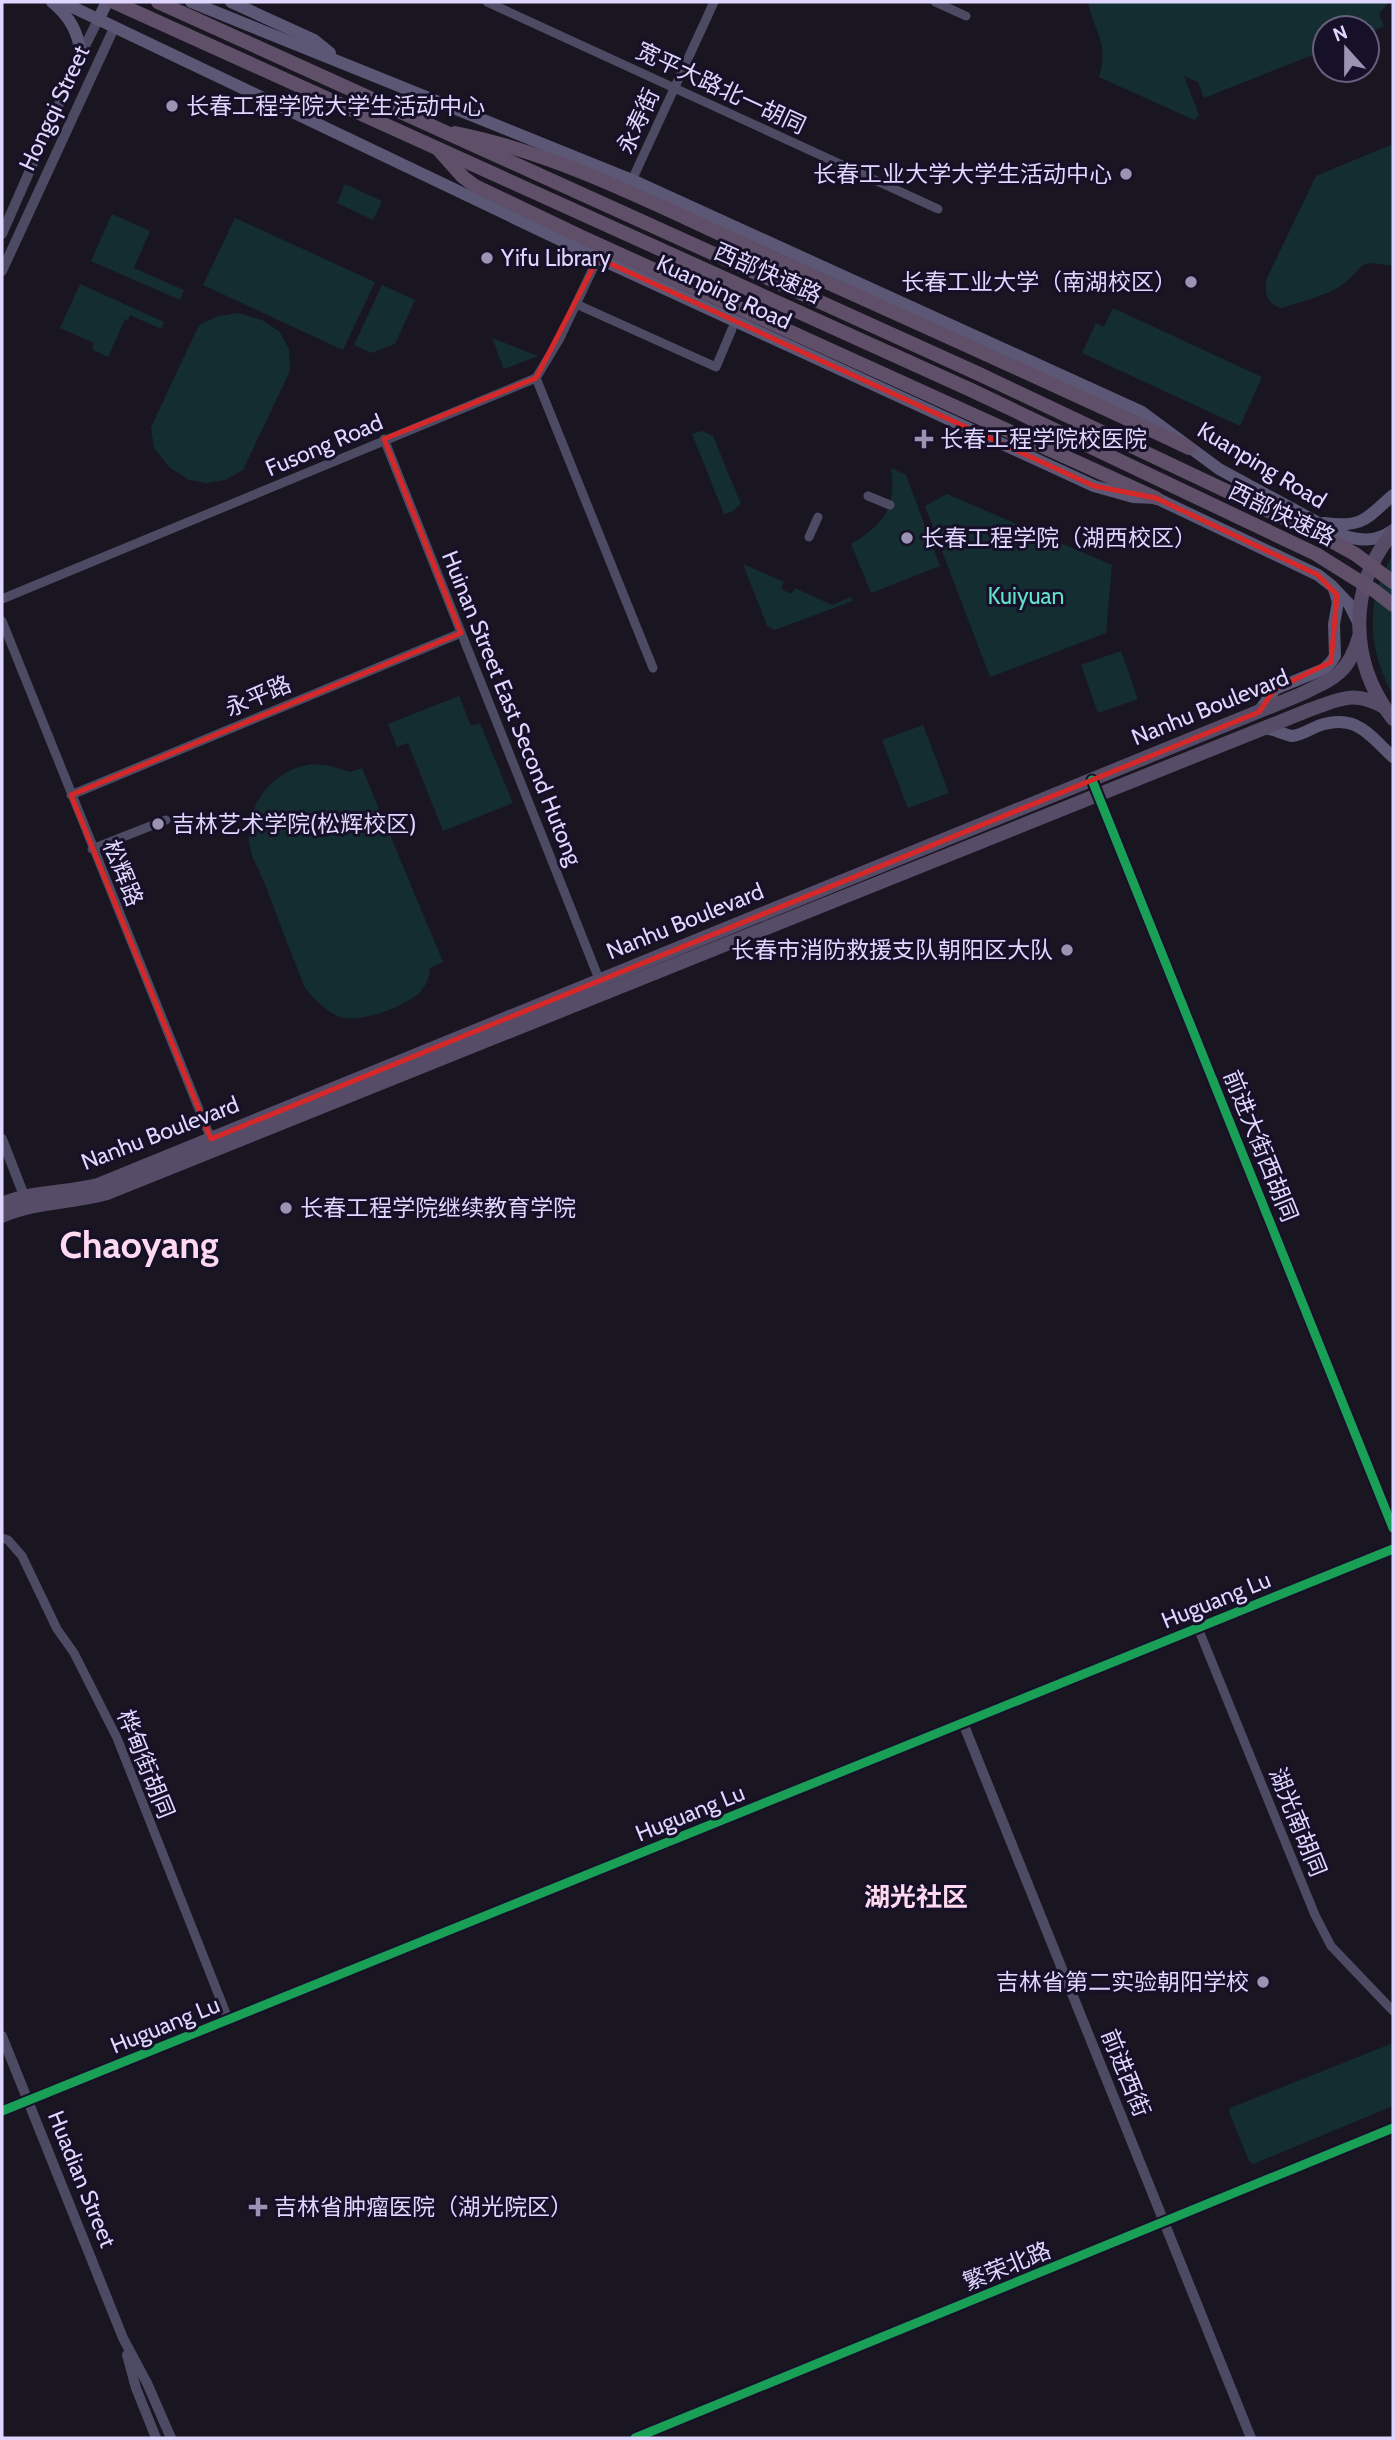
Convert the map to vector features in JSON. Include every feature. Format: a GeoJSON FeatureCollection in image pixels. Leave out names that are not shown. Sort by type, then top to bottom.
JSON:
{"type":"FeatureCollection","features":[{"type":"Feature","properties":{"kind":"highway","name":"西部快速路"},"geometry":{"type":"LineString","coordinates":[[114,2],[971,390],[1291,542],[1326,560],[1393,605]]}},
{"type":"Feature","properties":{"kind":"highway","name":"西部快速路"},"geometry":{"type":"LineString","coordinates":[[158,2],[979,374],[1314,532],[1355,554],[1393,582]]}},
{"type":"Feature","properties":{"kind":"highway"},"geometry":{"type":"LineString","coordinates":[[446,131],[515,148],[607,183],[1189,448]]}},
{"type":"Feature","properties":{"kind":"highway"},"geometry":{"type":"LineString","coordinates":[[439,149],[463,177],[475,186],[1156,498]]}},
{"type":"Feature","properties":{"kind":"main road"},"geometry":{"type":"LineString","coordinates":[[52,2],[67,16],[75,29],[81,54]]}},
{"type":"Feature","properties":{"kind":"main road","name":"Kuanping Road"},"geometry":{"type":"LineString","coordinates":[[62,2],[598,258],[1094,485],[1133,497],[1156,498],[1308,570],[1332,586],[1349,604],[1359,630]]}},
{"type":"Feature","properties":{"kind":"main road","name":"Hongqi Street"},"geometry":{"type":"LineString","coordinates":[[98,20],[107,2]]}},
{"type":"Feature","properties":{"kind":"main road","name":"Hongqi Street"},"geometry":{"type":"LineString","coordinates":[[114,28],[128,2]]}},
{"type":"Feature","properties":{"kind":"main road","name":"Kuanping Road"},"geometry":{"type":"LineString","coordinates":[[191,2],[632,180],[1143,412],[1219,469],[1316,522],[1356,540],[1375,540],[1393,531]]}},
{"type":"Feature","properties":{"kind":"main road"},"geometry":{"type":"LineString","coordinates":[[230,2],[314,40],[341,62]]}},
{"type":"Feature","properties":{"kind":"main road"},"geometry":{"type":"LineString","coordinates":[[1316,522],[1343,525],[1358,523],[1368,519],[1393,495]]}},
{"type":"Feature","properties":{"kind":"main road"},"geometry":{"type":"LineString","coordinates":[[1389,713],[1370,681],[1359,630],[1366,578],[1379,551],[1393,531]]}},
{"type":"Feature","properties":{"kind":"main road"},"geometry":{"type":"LineString","coordinates":[[1259,712],[1275,689],[1324,669],[1335,656],[1338,602],[1332,586]]}},
{"type":"Feature","properties":{"kind":"main road","name":"Nanhu Boulevard"},"geometry":{"type":"LineString","coordinates":[[2,1216],[26,1201],[81,1200],[107,1193],[1309,691],[1341,672],[1353,658],[1359,630]]}},
{"type":"Feature","properties":{"kind":"main road","name":"Nanhu Boulevard"},"geometry":{"type":"LineString","coordinates":[[2,1204],[98,1185],[1336,701],[1355,696],[1368,698],[1389,713]]}},
{"type":"Feature","properties":{"kind":"main road"},"geometry":{"type":"LineString","coordinates":[[1265,728],[1293,736],[1329,722],[1344,721],[1356,724],[1393,757]]}},
{"type":"Feature","properties":{"kind":"street","name":"宽平大路北一胡同"},"geometry":{"type":"LineString","coordinates":[[487,2],[938,209]]}},
{"type":"Feature","properties":{"kind":"street","name":"永寿街"},"geometry":{"type":"LineString","coordinates":[[632,180],[714,2]]}},
{"type":"Feature","properties":{"kind":"street"},"geometry":{"type":"LineString","coordinates":[[935,2],[966,16]]}},
{"type":"Feature","properties":{"kind":"street","name":"Hongqi Street"},"geometry":{"type":"LineString","coordinates":[[2,234],[98,20]]}},
{"type":"Feature","properties":{"kind":"street","name":"Hongqi Street"},"geometry":{"type":"LineString","coordinates":[[2,271],[114,28]]}},
{"type":"Feature","properties":{"kind":"street"},"geometry":{"type":"LineString","coordinates":[[598,258],[559,340],[537,378],[653,668]]}},
{"type":"Feature","properties":{"kind":"street"},"geometry":{"type":"LineString","coordinates":[[576,304],[716,367],[732,329]]}},
{"type":"Feature","properties":{"kind":"street","name":"Fusong Road"},"geometry":{"type":"LineString","coordinates":[[2,599],[537,378]]}},
{"type":"Feature","properties":{"kind":"street","name":"Huinan Street East Second Hutong"},"geometry":{"type":"LineString","coordinates":[[384,439],[461,634],[463,651],[602,986]]}},
{"type":"Feature","properties":{"kind":"street"},"geometry":{"type":"LineString","coordinates":[[868,496],[890,505]]}},
{"type":"Feature","properties":{"kind":"street"},"geometry":{"type":"LineString","coordinates":[[809,537],[818,517]]}},
{"type":"Feature","properties":{"kind":"street","name":"松辉路"},"geometry":{"type":"LineString","coordinates":[[2,621],[211,1139]]}},
{"type":"Feature","properties":{"kind":"street","name":"永平路"},"geometry":{"type":"LineString","coordinates":[[71,796],[461,634]]}},
{"type":"Feature","properties":{"kind":"street","name":"前进大街西胡同"},"geometry":{"type":"LineString","coordinates":[[1092,780],[1393,1528]]}},
{"type":"Feature","properties":{"kind":"street"},"geometry":{"type":"LineString","coordinates":[[92,849],[166,820]]}},
{"type":"Feature","properties":{"kind":"street"},"geometry":{"type":"LineString","coordinates":[[2,1139],[26,1201]]}},
{"type":"Feature","properties":{"kind":"street","name":"桦甸街胡同"},"geometry":{"type":"LineString","coordinates":[[2,1538],[22,1556],[57,1629],[74,1653],[117,1738],[229,2021]]}},
{"type":"Feature","properties":{"kind":"street","name":"Huguang Lu"},"geometry":{"type":"LineString","coordinates":[[2,2111],[1393,1549]]}},
{"type":"Feature","properties":{"kind":"street","name":"湖光南胡同"},"geometry":{"type":"LineString","coordinates":[[1198,1628],[1315,1915],[1331,1945],[1393,2011]]}},
{"type":"Feature","properties":{"kind":"street","name":"前进西街"},"geometry":{"type":"LineString","coordinates":[[963,1723],[1251,2438]]}},
{"type":"Feature","properties":{"kind":"street","name":"Huadian Street"},"geometry":{"type":"LineString","coordinates":[[2,2036],[123,2338],[172,2438]]}},
{"type":"Feature","properties":{"kind":"street","name":"繁荣北路"},"geometry":{"type":"LineString","coordinates":[[635,2438],[1393,2128]]}},
{"type":"Feature","properties":{"kind":"street","name":"Huadian Street"},"geometry":{"type":"LineString","coordinates":[[123,2338],[136,2388],[156,2438]]}},
{"type":"Feature","properties":{"kind":"highlighted area"},"geometry":{"type":"Polygon","coordinates":[[[598,258],[1094,486],[1156,498],[1318,575],[1337,595],[1331,662],[1275,689],[1259,712],[211,1139],[71,795],[461,633],[384,439],[536,378],[598,258]]]}},
{"type":"Feature","properties":{"kind":"green space"},"geometry":{"type":"Polygon","coordinates":[[[1088,2],[1389,2],[1379,14],[1311,14],[1311,56],[1204,98],[1198,82],[1184,76],[1199,115],[1194,120],[1099,77],[1102,46],[1088,2]]]}},
{"type":"Feature","properties":{"kind":"green space"},"geometry":{"type":"Polygon","coordinates":[[[1393,144],[1393,266],[1365,264],[1349,280],[1327,293],[1282,308],[1272,304],[1266,293],[1267,278],[1316,176],[1393,144]]]}},
{"type":"Feature","properties":{"kind":"green space"},"geometry":{"type":"Polygon","coordinates":[[[345,184],[382,201],[373,220],[337,203],[345,184]]]}},
{"type":"Feature","properties":{"kind":"green space"},"geometry":{"type":"Polygon","coordinates":[[[112,214],[150,231],[134,268],[184,290],[180,300],[91,261],[112,214]]]}},
{"type":"Feature","properties":{"kind":"green space"},"geometry":{"type":"Polygon","coordinates":[[[235,218],[375,282],[343,350],[203,285],[235,218]]]}},
{"type":"Feature","properties":{"kind":"green space"},"geometry":{"type":"Polygon","coordinates":[[[80,284],[164,322],[161,329],[130,315],[128,320],[125,319],[108,357],[92,349],[94,343],[60,328],[80,284]]]}},
{"type":"Feature","properties":{"kind":"green space"},"geometry":{"type":"Polygon","coordinates":[[[382,285],[415,300],[395,344],[371,353],[354,345],[382,285]]]}},
{"type":"Feature","properties":{"kind":"green space"},"geometry":{"type":"Polygon","coordinates":[[[1113,308],[1262,377],[1240,426],[1082,353],[1096,323],[1104,327],[1113,308]]]}},
{"type":"Feature","properties":{"kind":"green space"},"geometry":{"type":"Polygon","coordinates":[[[238,313],[262,320],[280,332],[289,350],[290,371],[243,470],[225,480],[207,483],[189,480],[169,467],[154,448],[151,427],[199,325],[218,316],[238,313]]]}},
{"type":"Feature","properties":{"kind":"green space"},"geometry":{"type":"Polygon","coordinates":[[[492,338],[538,356],[504,369],[492,338]]]}},
{"type":"Feature","properties":{"kind":"green space"},"geometry":{"type":"Polygon","coordinates":[[[702,431],[713,436],[741,504],[724,514],[692,434],[702,431]]]}},
{"type":"Feature","properties":{"kind":"green space"},"geometry":{"type":"Polygon","coordinates":[[[891,468],[906,475],[940,566],[871,593],[851,544],[872,530],[886,514],[892,494],[891,468]]]}},
{"type":"Feature","properties":{"kind":"green space","name":"Kuiyuan"},"geometry":{"type":"Polygon","coordinates":[[[947,494],[1112,565],[1106,633],[990,677],[925,506],[947,494]]]}},
{"type":"Feature","properties":{"kind":"green space"},"geometry":{"type":"Polygon","coordinates":[[[1393,555],[1393,695],[1378,661],[1373,625],[1377,590],[1393,555]]]}},
{"type":"Feature","properties":{"kind":"green space"},"geometry":{"type":"Polygon","coordinates":[[[743,564],[784,582],[781,589],[791,594],[795,588],[832,605],[851,597],[852,601],[775,630],[767,626],[743,564]]]}},
{"type":"Feature","properties":{"kind":"green space"},"geometry":{"type":"Polygon","coordinates":[[[1121,651],[1138,699],[1098,713],[1081,665],[1121,651]]]}},
{"type":"Feature","properties":{"kind":"green space"},"geometry":{"type":"Polygon","coordinates":[[[459,696],[471,726],[480,723],[513,803],[443,831],[408,743],[397,747],[388,724],[459,696]]]}},
{"type":"Feature","properties":{"kind":"green space"},"geometry":{"type":"Polygon","coordinates":[[[923,725],[949,793],[908,808],[882,740],[923,725]]]}},
{"type":"Feature","properties":{"kind":"green space"},"geometry":{"type":"Polygon","coordinates":[[[314,764],[350,772],[362,768],[443,962],[430,968],[426,984],[405,1003],[362,1018],[344,1018],[333,1014],[305,988],[249,842],[252,814],[266,790],[287,772],[314,764]]]}},
{"type":"Feature","properties":{"kind":"green space"},"geometry":{"type":"Polygon","coordinates":[[[1393,2043],[1393,2106],[1253,2164],[1249,2161],[1229,2112],[1230,2108],[1393,2043]]]}},
{"type":"Feature","properties":{"kind":"cycle path"},"geometry":{"type":"LineString","coordinates":[[1092,780],[1393,1528]]}},
{"type":"Feature","properties":{"kind":"cycle path"},"geometry":{"type":"LineString","coordinates":[[2,2111],[1393,1549]]}},
{"type":"Feature","properties":{"kind":"cycle path"},"geometry":{"type":"LineString","coordinates":[[635,2438],[1393,2128]]}},
{"type":"Feature","properties":{"kind":"place","name":"长春工程学院大学生活动中心"},"geometry":{"type":"Point","coordinates":[172,106]}},
{"type":"Feature","properties":{"kind":"place","name":"长春工业大学大学生活动中心"},"geometry":{"type":"Point","coordinates":[1126,174]}},
{"type":"Feature","properties":{"kind":"place","name":"Yifu Library"},"geometry":{"type":"Point","coordinates":[487,258]}},
{"type":"Feature","properties":{"kind":"place","name":"长春工业大学（南湖校区）"},"geometry":{"type":"Point","coordinates":[1191,282]}},
{"type":"Feature","properties":{"kind":"place","name":"长春工程学院校医院"},"geometry":{"type":"Point","coordinates":[924,439]}},
{"type":"Feature","properties":{"kind":"place","name":"长春工程学院（湖西校区）"},"geometry":{"type":"Point","coordinates":[907,538]}},
{"type":"Feature","properties":{"kind":"place","name":"吉林艺术学院(松辉校区)"},"geometry":{"type":"Point","coordinates":[158,824]}},
{"type":"Feature","properties":{"kind":"place","name":"长春市消防救援支队朝阳区大队"},"geometry":{"type":"Point","coordinates":[1067,950]}},
{"type":"Feature","properties":{"kind":"place","name":"长春工程学院继续教育学院"},"geometry":{"type":"Point","coordinates":[286,1208]}},
{"type":"Feature","properties":{"kind":"place","name":"吉林省第二实验朝阳学校"},"geometry":{"type":"Point","coordinates":[1263,1982]}},
{"type":"Feature","properties":{"kind":"place","name":"吉林省肿瘤医院（湖光院区）"},"geometry":{"type":"Point","coordinates":[258,2207]}},
{"type":"Feature","properties":{"kind":"district","name":"Chaoyang"},"geometry":{"type":"Point","coordinates":[139,1245]}},
{"type":"Feature","properties":{"kind":"district","name":"湖光社区"},"geometry":{"type":"Point","coordinates":[916,1897]}}]}
